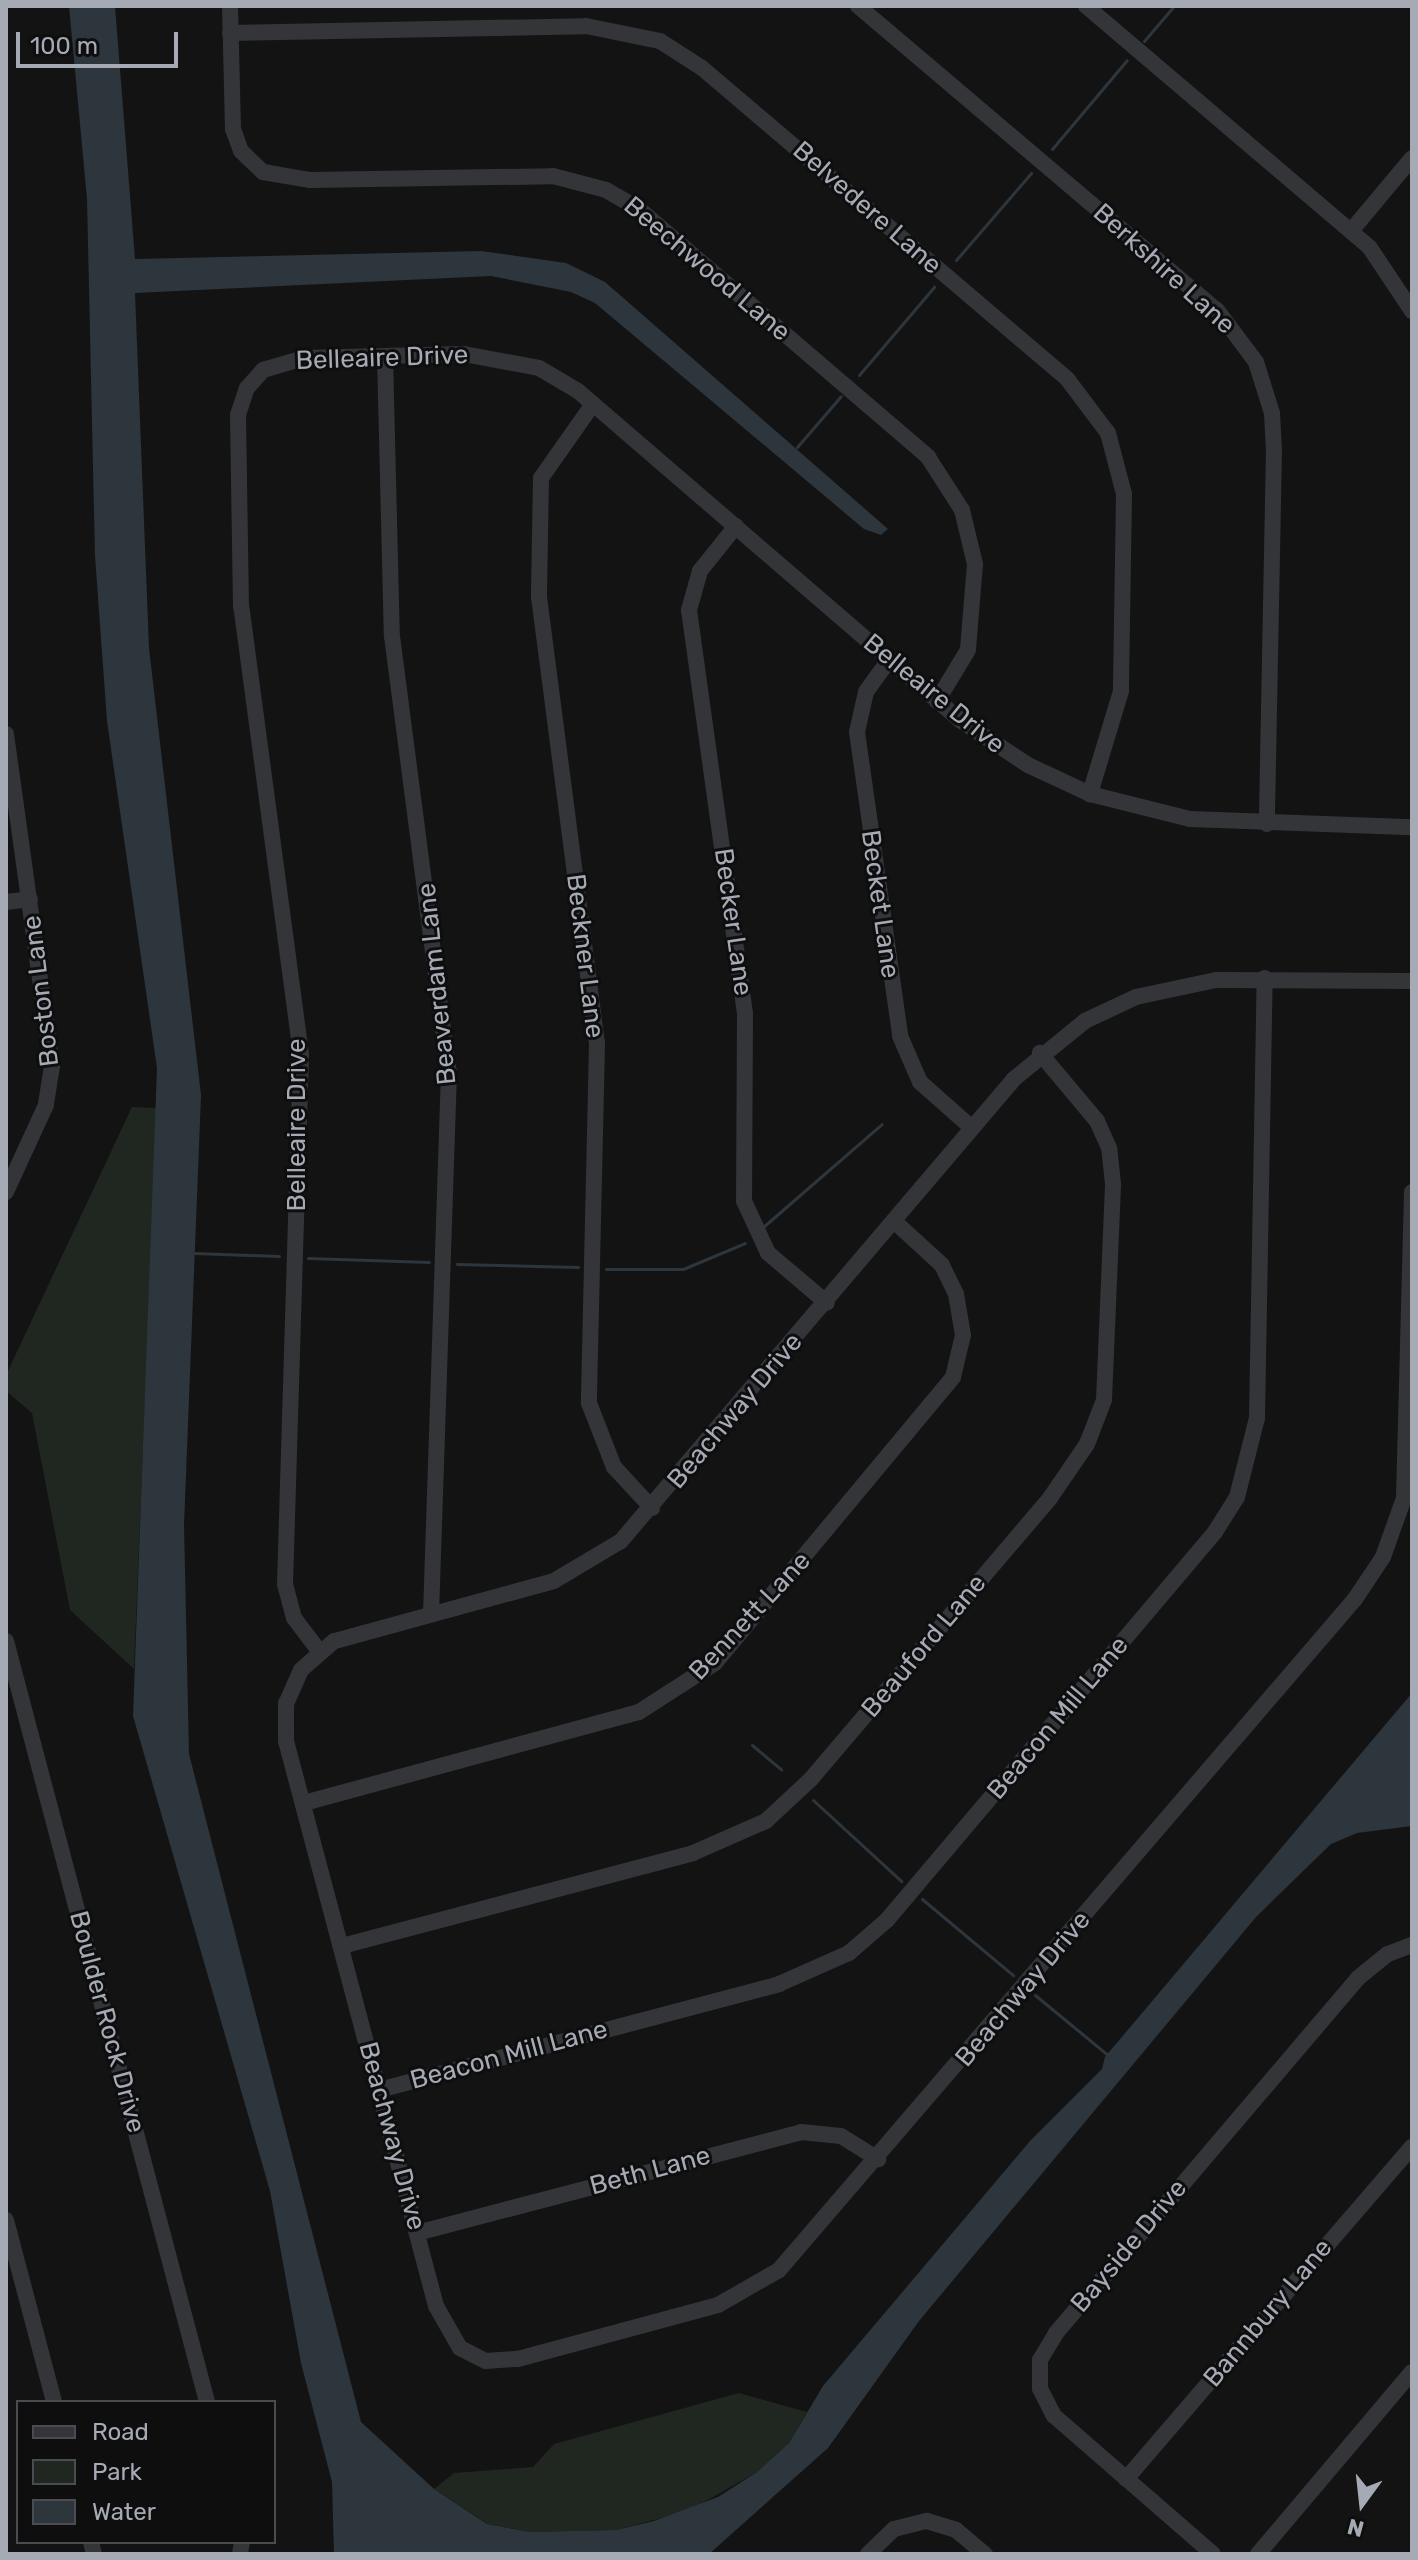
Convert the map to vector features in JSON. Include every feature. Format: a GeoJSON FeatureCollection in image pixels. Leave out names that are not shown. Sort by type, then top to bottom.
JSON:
{"type":"FeatureCollection","features":[{"type":"Feature","properties":{"kind":"street","name":"Beechwood Lane"},"geometry":{"type":"LineString","coordinates":[[230,6],[233,129],[241,151],[263,172],[310,180],[553,176],[606,190],[639,209],[928,457],[962,510],[975,564],[968,650],[937,701]]}},
{"type":"Feature","properties":{"kind":"street","name":"Berkshire Lane"},"geometry":{"type":"LineString","coordinates":[[858,6],[1217,310],[1256,362],[1273,429],[1267,824]]}},
{"type":"Feature","properties":{"kind":"street"},"geometry":{"type":"LineString","coordinates":[[1086,6],[1351,231],[1389,269],[1412,311]]}},
{"type":"Feature","properties":{"kind":"street","name":"Belvedere Lane"},"geometry":{"type":"LineString","coordinates":[[230,33],[586,26],[660,41],[702,68],[1068,380],[1108,433],[1125,512],[1121,691],[1090,794]]}},
{"type":"Feature","properties":{"kind":"street"},"geometry":{"type":"LineString","coordinates":[[1351,231],[1412,158]]}},
{"type":"Feature","properties":{"kind":"street","name":"Belleaire Drive"},"geometry":{"type":"LineString","coordinates":[[319,1651],[290,1610],[285,1584],[302,1067],[245,651],[238,415],[251,381],[277,362],[385,356],[511,359],[556,376],[593,404],[937,701],[1005,752],[1090,794],[1171,816],[1267,824],[1412,827]]}},
{"type":"Feature","properties":{"kind":"street","name":"Beaverdam Lane"},"geometry":{"type":"LineString","coordinates":[[385,356],[392,636],[449,1072],[431,1614]]}},
{"type":"Feature","properties":{"kind":"street","name":"Beckner Lane"},"geometry":{"type":"LineString","coordinates":[[593,404],[541,478],[539,597],[597,1044],[589,1403],[614,1467],[652,1508]]}},
{"type":"Feature","properties":{"kind":"street","name":"Becker Lane"},"geometry":{"type":"LineString","coordinates":[[736,526],[700,571],[689,610],[745,1014],[744,1201],[768,1253],[827,1303]]}},
{"type":"Feature","properties":{"kind":"street","name":"Becket Lane"},"geometry":{"type":"LineString","coordinates":[[889,660],[866,692],[857,732],[900,1036],[920,1082],[972,1128]]}},
{"type":"Feature","properties":{"kind":"street","name":"Boston Lane"},"geometry":{"type":"LineString","coordinates":[[6,734],[30,899],[51,1084],[6,1192]]}},
{"type":"Feature","properties":{"kind":"street"},"geometry":{"type":"LineString","coordinates":[[6,902],[30,899]]}},
{"type":"Feature","properties":{"kind":"street","name":"Beachway Drive"},"geometry":{"type":"LineString","coordinates":[[1412,981],[1265,978],[1173,986],[1136,997],[1085,1021],[1040,1053],[972,1128],[827,1303],[621,1541],[577,1571],[319,1651],[295,1679],[284,1714],[304,1803],[379,2090],[447,2333],[472,2356],[509,2361],[739,2296],[789,2261],[1363,1590],[1398,1519],[1410,1433],[1412,1192]]}},
{"type":"Feature","properties":{"kind":"street","name":"Beacon Mill Lane"},"geometry":{"type":"LineString","coordinates":[[379,2090],[779,1984],[849,1953],[887,1920],[1215,1532],[1240,1488],[1257,1418],[1265,978]]}},
{"type":"Feature","properties":{"kind":"street","name":"Beauford Lane"},"geometry":{"type":"LineString","coordinates":[[342,1946],[693,1853],[766,1821],[811,1779],[1050,1498],[1087,1444],[1106,1389],[1113,1184],[1109,1148],[1097,1121],[1040,1053]]}},
{"type":"Feature","properties":{"kind":"street","name":"Bennett Lane"},"geometry":{"type":"LineString","coordinates":[[304,1803],[639,1712],[715,1663],[953,1377],[963,1335],[956,1294],[942,1265],[894,1221]]}},
{"type":"Feature","properties":{"kind":"street","name":"Boulder Rock Drive"},"geometry":{"type":"LineString","coordinates":[[6,1641],[206,2400]]}},
{"type":"Feature","properties":{"kind":"street","name":"Bayside Drive"},"geometry":{"type":"LineString","coordinates":[[1213,2554],[1049,2411],[1039,2376],[1047,2346],[1358,1978],[1374,1962],[1412,1945]]}},
{"type":"Feature","properties":{"kind":"street","name":"Beth Lane"},"geometry":{"type":"LineString","coordinates":[[417,2233],[801,2132],[841,2136],[878,2159]]}},
{"type":"Feature","properties":{"kind":"street","name":"Bannbury Lane"},"geometry":{"type":"LineString","coordinates":[[1126,2479],[1412,2147]]}},
{"type":"Feature","properties":{"kind":"street"},"geometry":{"type":"LineString","coordinates":[[6,2220],[53,2400]]}},
{"type":"Feature","properties":{"kind":"street"},"geometry":{"type":"LineString","coordinates":[[1258,2554],[1412,2372]]}},
{"type":"Feature","properties":{"kind":"street"},"geometry":{"type":"LineString","coordinates":[[868,2554],[894,2529],[927,2521],[956,2530],[985,2554]]}},
{"type":"Feature","properties":{"kind":"green space"},"geometry":{"type":"Polygon","coordinates":[[[132,1107],[157,1108],[134,1669],[70,1610],[32,1413],[6,1391],[6,1375],[132,1107]]]}},
{"type":"Feature","properties":{"kind":"green space"},"geometry":{"type":"Polygon","coordinates":[[[739,2393],[807,2412],[789,2443],[757,2472],[688,2511],[616,2530],[530,2532],[488,2524],[434,2489],[454,2473],[533,2467],[554,2444],[739,2393]]]}},
{"type":"Feature","properties":{"kind":"water"},"geometry":{"type":"Polygon","coordinates":[[[69,6],[115,6],[135,259],[481,251],[566,263],[605,282],[888,529],[881,535],[864,529],[595,303],[571,292],[491,276],[135,293],[149,648],[201,1095],[184,1525],[189,1754],[361,2422],[434,2489],[487,2524],[530,2532],[616,2530],[654,2521],[718,2497],[757,2472],[789,2443],[823,2386],[1030,2141],[1102,2069],[1105,2057],[1412,1693],[1412,1826],[1357,1833],[1331,1844],[1256,1917],[919,2321],[828,2448],[709,2554],[334,2554],[332,2482],[301,2363],[270,2191],[133,1716],[157,1068],[107,721],[95,556],[87,199],[69,6]]]}},
{"type":"Feature","properties":{"kind":"waterway"},"geometry":{"type":"LineString","coordinates":[[1144,41],[1174,6]]}},
{"type":"Feature","properties":{"kind":"waterway"},"geometry":{"type":"LineString","coordinates":[[1052,149],[1127,60]]}},
{"type":"Feature","properties":{"kind":"waterway"},"geometry":{"type":"LineString","coordinates":[[956,260],[1031,173]]}},
{"type":"Feature","properties":{"kind":"waterway"},"geometry":{"type":"LineString","coordinates":[[859,375],[934,287]]}},
{"type":"Feature","properties":{"kind":"waterway"},"geometry":{"type":"LineString","coordinates":[[797,447],[841,396]]}},
{"type":"Feature","properties":{"kind":"waterway"},"geometry":{"type":"LineString","coordinates":[[763,1227],[882,1124]]}},
{"type":"Feature","properties":{"kind":"waterway"},"geometry":{"type":"LineString","coordinates":[[606,1269],[683,1269],[745,1243]]}},
{"type":"Feature","properties":{"kind":"waterway"},"geometry":{"type":"LineString","coordinates":[[194,1253],[279,1256]]}},
{"type":"Feature","properties":{"kind":"waterway"},"geometry":{"type":"LineString","coordinates":[[308,1258],[429,1262]]}},
{"type":"Feature","properties":{"kind":"waterway"},"geometry":{"type":"LineString","coordinates":[[457,1264],[578,1267]]}},
{"type":"Feature","properties":{"kind":"waterway"},"geometry":{"type":"LineString","coordinates":[[752,1745],[781,1769]]}},
{"type":"Feature","properties":{"kind":"waterway"},"geometry":{"type":"LineString","coordinates":[[813,1800],[901,1881]]}},
{"type":"Feature","properties":{"kind":"waterway"},"geometry":{"type":"LineString","coordinates":[[922,1899],[1013,1975]]}},
{"type":"Feature","properties":{"kind":"waterway"},"geometry":{"type":"LineString","coordinates":[[1035,1995],[1109,2056]]}}]}
